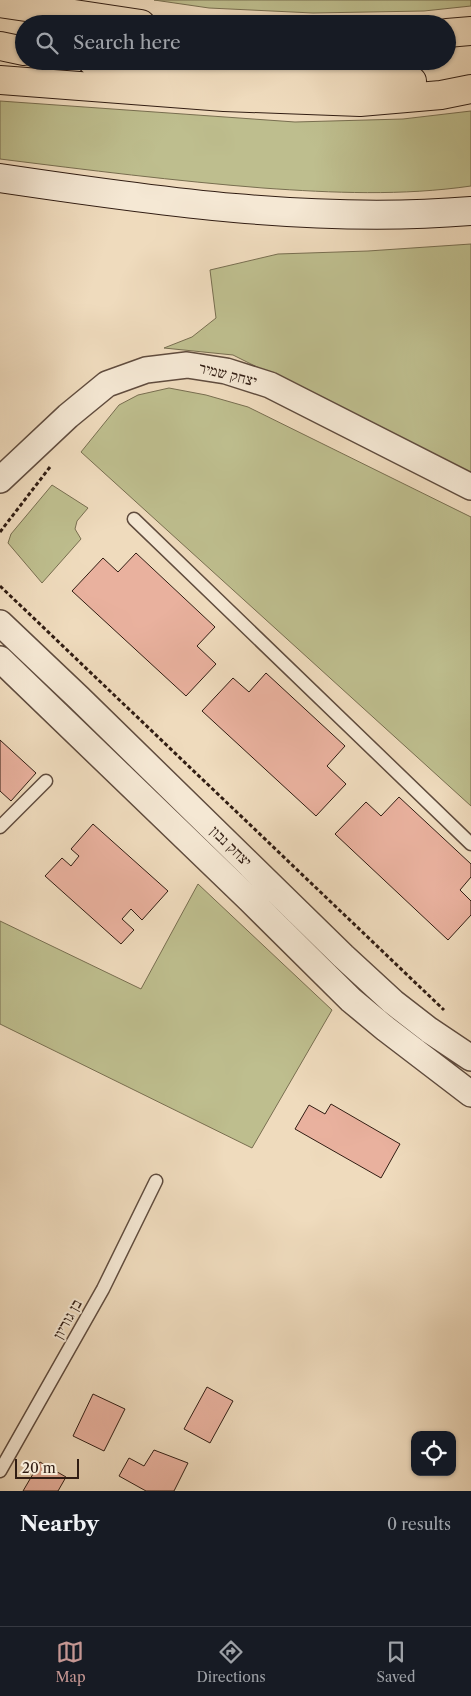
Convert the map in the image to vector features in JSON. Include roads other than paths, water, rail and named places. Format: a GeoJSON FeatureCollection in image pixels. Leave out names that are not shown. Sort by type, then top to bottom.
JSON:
{"type":"FeatureCollection","features":[{"type":"Feature","properties":{"kind":"highway"},"geometry":{"type":"LineString","coordinates":[[0,3],[81,15]]}},
{"type":"Feature","properties":{"kind":"highway"},"geometry":{"type":"LineString","coordinates":[[456,32],[471,31]]}},
{"type":"Feature","properties":{"kind":"highway"},"geometry":{"type":"LineString","coordinates":[[0,46],[15,49]]}},
{"type":"Feature","properties":{"kind":"highway"},"geometry":{"type":"LineString","coordinates":[[160,70],[332,82],[440,81],[471,78]]}},
{"type":"Feature","properties":{"kind":"highway"},"geometry":{"type":"LineString","coordinates":[[0,80],[224,97],[360,102],[441,95],[471,89]]}},
{"type":"Feature","properties":{"kind":"main road"},"geometry":{"type":"LineString","coordinates":[[0,178],[126,196],[251,209],[314,213],[390,214],[471,211]]}},
{"type":"Feature","properties":{"kind":"street","name":"יצחק שמיר"},"geometry":{"type":"LineString","coordinates":[[0,480],[68,416],[107,384],[146,370],[187,365],[226,370],[270,385],[471,487]]}},
{"type":"Feature","properties":{"kind":"street","name":"יצחק נבון"},"geometry":{"type":"LineString","coordinates":[[0,623],[343,956],[393,1002],[471,1058]]}},
{"type":"Feature","properties":{"kind":"street","name":"יצחק נבון"},"geometry":{"type":"LineString","coordinates":[[0,659],[351,1000],[471,1094]]}},
{"type":"Feature","properties":{"kind":"street"},"geometry":{"type":"LineString","coordinates":[[447,1042],[471,1047]]}},
{"type":"Feature","properties":{"kind":"lane"},"geometry":{"type":"LineString","coordinates":[[134,519],[471,844]]}},
{"type":"Feature","properties":{"kind":"lane"},"geometry":{"type":"LineString","coordinates":[[0,827],[46,781]]}},
{"type":"Feature","properties":{"kind":"lane","name":"בן גוריון"},"geometry":{"type":"LineString","coordinates":[[0,1471],[103,1288],[156,1181]]}}]}
